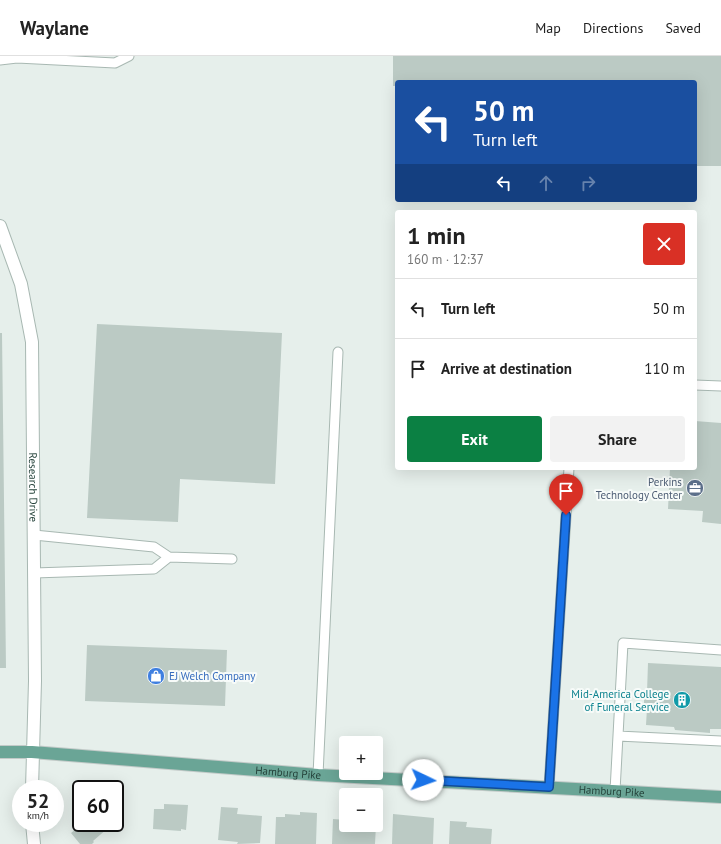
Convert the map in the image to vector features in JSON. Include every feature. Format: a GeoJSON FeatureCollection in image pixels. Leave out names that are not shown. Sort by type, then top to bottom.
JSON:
{"type":"FeatureCollection","features":[{"type":"Feature","properties":{"kind":"main road","name":"Hamburg Pike"},"geometry":{"type":"LineString","coordinates":[[0,752],[32,752],[318,775],[721,797]]}},
{"type":"Feature","properties":{"kind":"street","name":"Research Drive"},"geometry":{"type":"LineString","coordinates":[[0,226],[22,284],[32,342],[34,535],[32,780]]}},
{"type":"Feature","properties":{"kind":"street"},"geometry":{"type":"LineString","coordinates":[[33,832],[34,844]]}},
{"type":"Feature","properties":{"kind":"lane"},"geometry":{"type":"LineString","coordinates":[[0,60],[17,58],[114,63],[129,56]]}},
{"type":"Feature","properties":{"kind":"lane"},"geometry":{"type":"LineString","coordinates":[[318,775],[338,352]]}},
{"type":"Feature","properties":{"kind":"lane"},"geometry":{"type":"LineString","coordinates":[[697,385],[721,386]]}},
{"type":"Feature","properties":{"kind":"lane"},"geometry":{"type":"LineString","coordinates":[[549,787],[569,470]]}},
{"type":"Feature","properties":{"kind":"lane"},"geometry":{"type":"LineString","coordinates":[[34,535],[154,547],[169,558],[232,559]]}},
{"type":"Feature","properties":{"kind":"lane"},"geometry":{"type":"LineString","coordinates":[[34,573],[154,569],[169,558]]}},
{"type":"Feature","properties":{"kind":"lane"},"geometry":{"type":"LineString","coordinates":[[615,791],[623,643],[721,650]]}},
{"type":"Feature","properties":{"kind":"lane"},"geometry":{"type":"LineString","coordinates":[[618,736],[721,742]]}},
{"type":"Feature","properties":{"kind":"building"},"geometry":{"type":"Polygon","coordinates":[[[393,56],[721,56],[721,166],[697,166],[697,80],[395,80],[395,86],[393,86],[393,56]]]}},
{"type":"Feature","properties":{"kind":"building"},"geometry":{"type":"Polygon","coordinates":[[[97,324],[282,333],[275,484],[180,479],[178,522],[87,518],[97,324]]]}},
{"type":"Feature","properties":{"kind":"building"},"geometry":{"type":"Polygon","coordinates":[[[0,333],[2,333],[6,668],[0,668],[0,333]]]}},
{"type":"Feature","properties":{"kind":"building","name":"Perkins Technology Center"},"geometry":{"type":"Polygon","coordinates":[[[697,421],[721,423],[721,524],[702,522],[703,511],[668,509],[670,470],[697,470],[697,421]]]}},
{"type":"Feature","properties":{"kind":"building","name":"EJ Welch Company"},"geometry":{"type":"Polygon","coordinates":[[[87,645],[227,650],[225,706],[85,701],[87,645]]]}},
{"type":"Feature","properties":{"kind":"building","name":"Mid-America College of Funeral Service"},"geometry":{"type":"Polygon","coordinates":[[[648,663],[721,667],[721,729],[710,729],[710,733],[675,730],[674,727],[646,725],[647,708],[644,708],[644,692],[647,692],[648,663]]]}},
{"type":"Feature","properties":{"kind":"building"},"geometry":{"type":"Polygon","coordinates":[[[164,804],[188,805],[186,830],[153,829],[154,809],[164,809],[164,804]]]}},
{"type":"Feature","properties":{"kind":"building"},"geometry":{"type":"Polygon","coordinates":[[[221,807],[238,808],[237,814],[262,816],[260,843],[237,844],[238,842],[218,840],[221,807]]]}},
{"type":"Feature","properties":{"kind":"building"},"geometry":{"type":"Polygon","coordinates":[[[300,812],[317,813],[316,844],[275,844],[276,817],[285,817],[285,814],[300,815],[300,812]]]}},
{"type":"Feature","properties":{"kind":"building"},"geometry":{"type":"Polygon","coordinates":[[[393,814],[434,818],[433,844],[392,844],[393,814]]]}},
{"type":"Feature","properties":{"kind":"building"},"geometry":{"type":"Polygon","coordinates":[[[333,819],[339,819],[339,832],[376,832],[375,844],[332,844],[333,819]]]}},
{"type":"Feature","properties":{"kind":"building"},"geometry":{"type":"Polygon","coordinates":[[[450,821],[467,822],[466,827],[492,829],[491,844],[449,844],[450,821]]]}},
{"type":"Feature","properties":{"kind":"building"},"geometry":{"type":"Polygon","coordinates":[[[103,832],[93,841],[94,842],[92,844],[80,844],[71,833],[103,832]]]}},
{"type":"Feature","properties":{"kind":"place","name":"Perkins Technology Center"},"geometry":{"type":"Point","coordinates":[695,488]}},
{"type":"Feature","properties":{"kind":"place","name":"EJ Welch Company"},"geometry":{"type":"Point","coordinates":[156,676]}},
{"type":"Feature","properties":{"kind":"place","name":"Mid-America College of Funeral Service"},"geometry":{"type":"Point","coordinates":[682,700]}},
{"type":"Feature","properties":{"kind":"route"},"geometry":{"type":"LineString","coordinates":[[423,780],[549,787],[566,515]]}}]}
